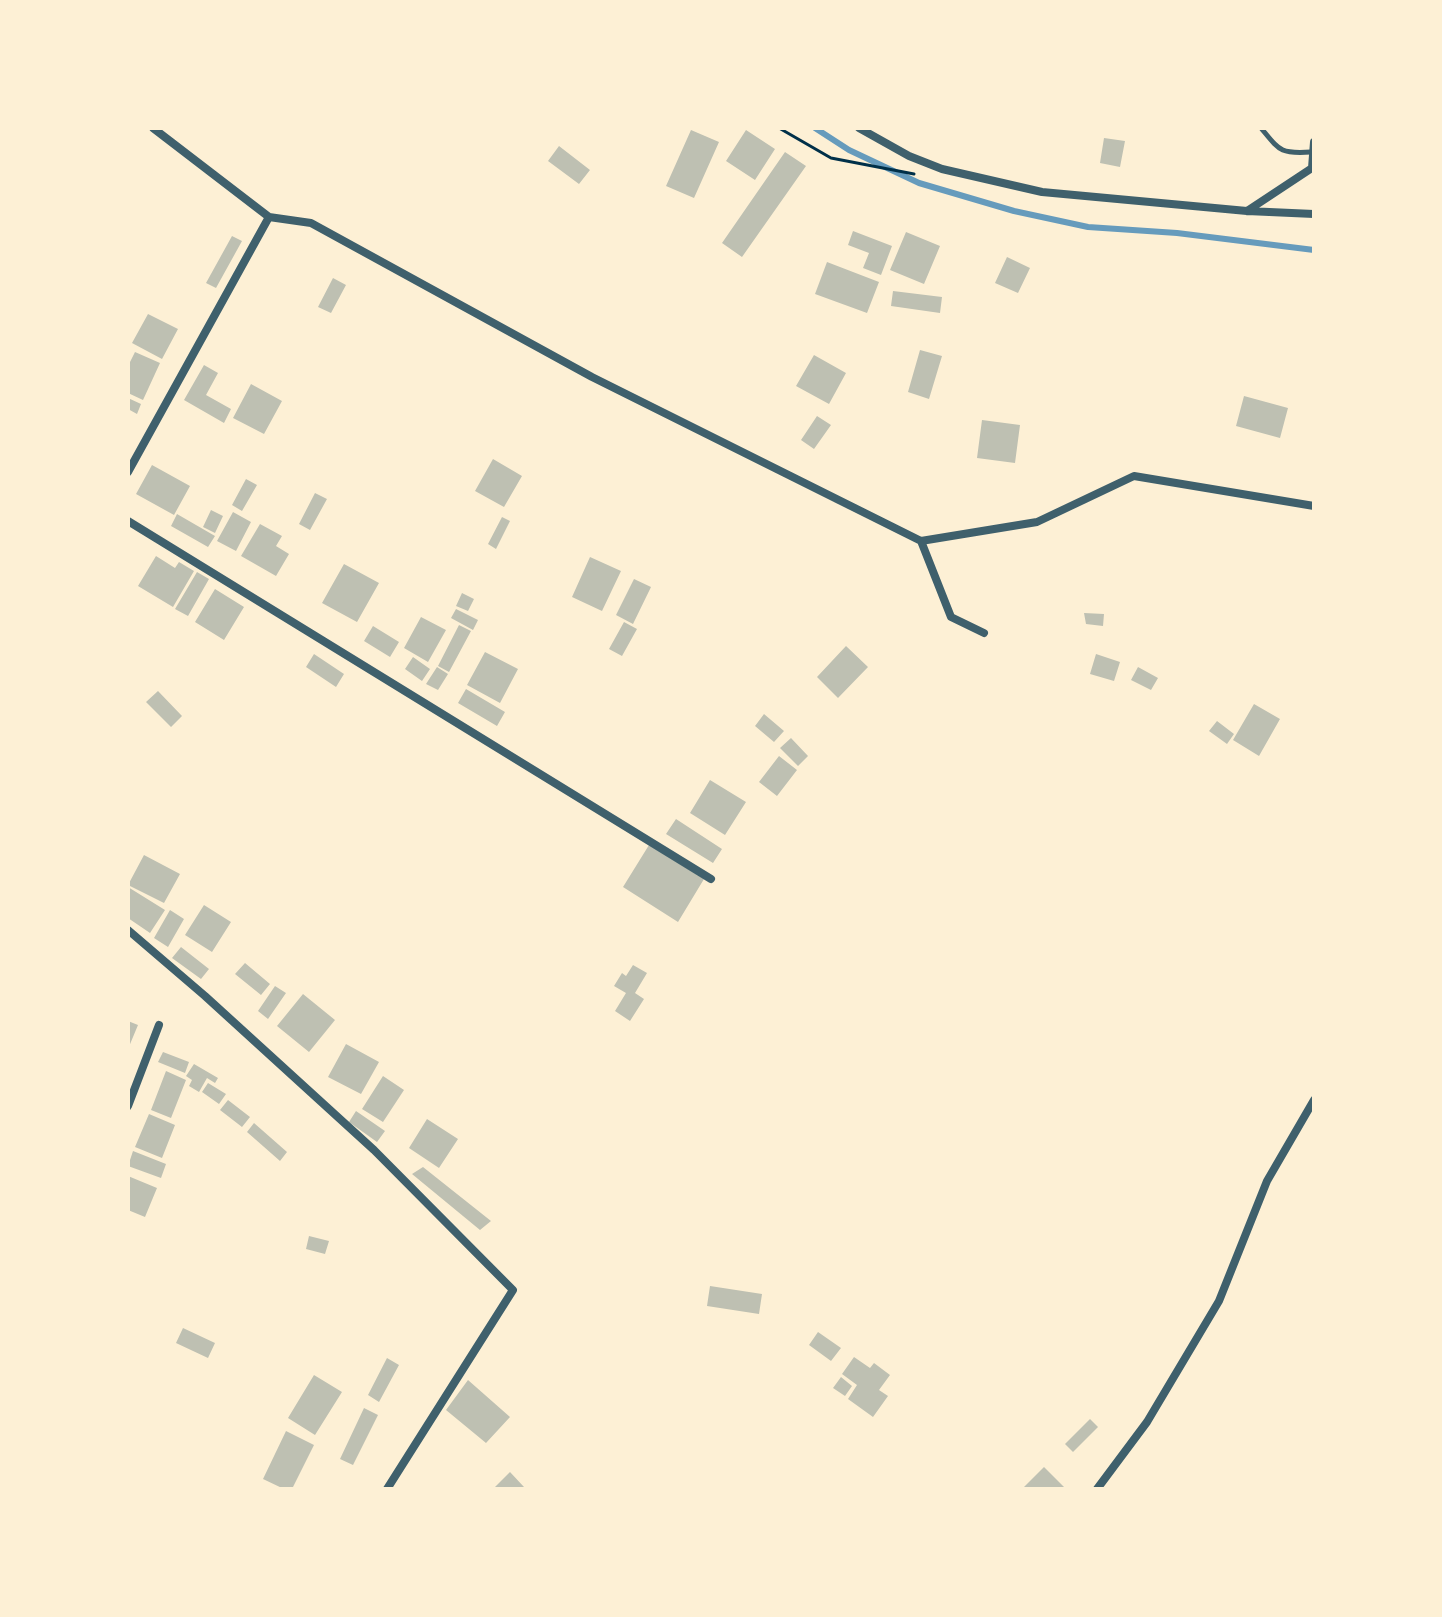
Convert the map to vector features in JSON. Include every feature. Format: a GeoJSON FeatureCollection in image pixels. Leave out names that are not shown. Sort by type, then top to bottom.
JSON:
{"type":"FeatureCollection","features":[{"type":"Feature","properties":{"kind":"street"},"geometry":{"type":"LineString","coordinates":[[153,128],[269,217],[311,223],[592,377],[921,541],[1037,522],[1134,476],[1314,506]]}},
{"type":"Feature","properties":{"kind":"street"},"geometry":{"type":"LineString","coordinates":[[859,128],[909,156],[942,169],[1042,192],[1247,211],[1314,214]]}},
{"type":"Feature","properties":{"kind":"street"},"geometry":{"type":"LineString","coordinates":[[1247,211],[1313,168],[1313,147]]}},
{"type":"Feature","properties":{"kind":"street"},"geometry":{"type":"LineString","coordinates":[[128,472],[269,217]]}},
{"type":"Feature","properties":{"kind":"street"},"geometry":{"type":"LineString","coordinates":[[128,521],[711,879]]}},
{"type":"Feature","properties":{"kind":"street"},"geometry":{"type":"LineString","coordinates":[[921,541],[951,617],[984,633]]}},
{"type":"Feature","properties":{"kind":"street"},"geometry":{"type":"LineString","coordinates":[[128,930],[374,1150],[513,1290],[387,1489]]}},
{"type":"Feature","properties":{"kind":"street"},"geometry":{"type":"LineString","coordinates":[[128,1106],[159,1025]]}},
{"type":"Feature","properties":{"kind":"street"},"geometry":{"type":"LineString","coordinates":[[1097,1489],[1147,1422],[1219,1301],[1267,1181],[1314,1100]]}},
{"type":"Feature","properties":{"kind":"lane"},"geometry":{"type":"LineString","coordinates":[[1261,128],[1278,149],[1294,153],[1313,147]]}},
{"type":"Feature","properties":{"kind":"path"},"geometry":{"type":"LineString","coordinates":[[779,128],[831,158],[915,174]]}},
{"type":"Feature","properties":{"kind":"building"},"geometry":{"type":"Polygon","coordinates":[[[691,130],[719,142],[694,198],[666,186],[691,130]]]}},
{"type":"Feature","properties":{"kind":"building"},"geometry":{"type":"Polygon","coordinates":[[[746,130],[775,149],[755,180],[726,161],[746,130]]]}},
{"type":"Feature","properties":{"kind":"building"},"geometry":{"type":"Polygon","coordinates":[[[1104,138],[1125,141],[1120,167],[1100,163],[1104,138]]]}},
{"type":"Feature","properties":{"kind":"building"},"geometry":{"type":"Polygon","coordinates":[[[559,146],[590,170],[579,184],[548,161],[559,146]]]}},
{"type":"Feature","properties":{"kind":"building"},"geometry":{"type":"Polygon","coordinates":[[[785,152],[806,166],[742,257],[722,243],[785,152]]]}},
{"type":"Feature","properties":{"kind":"building"},"geometry":{"type":"Polygon","coordinates":[[[853,231],[892,246],[881,275],[863,268],[869,253],[848,245],[853,231]]]}},
{"type":"Feature","properties":{"kind":"building"},"geometry":{"type":"Polygon","coordinates":[[[906,232],[940,246],[924,284],[890,270],[906,232]]]}},
{"type":"Feature","properties":{"kind":"building"},"geometry":{"type":"Polygon","coordinates":[[[232,236],[242,241],[216,288],[206,283],[232,236]]]}},
{"type":"Feature","properties":{"kind":"building"},"geometry":{"type":"Polygon","coordinates":[[[1007,257],[1030,268],[1018,293],[995,283],[1007,257]]]}},
{"type":"Feature","properties":{"kind":"building"},"geometry":{"type":"Polygon","coordinates":[[[827,262],[879,282],[867,313],[815,294],[827,262]]]}},
{"type":"Feature","properties":{"kind":"building"},"geometry":{"type":"Polygon","coordinates":[[[333,278],[346,285],[331,313],[318,307],[333,278]]]}},
{"type":"Feature","properties":{"kind":"building"},"geometry":{"type":"Polygon","coordinates":[[[893,291],[942,297],[940,313],[891,306],[893,291]]]}},
{"type":"Feature","properties":{"kind":"building"},"geometry":{"type":"Polygon","coordinates":[[[148,314],[178,329],[162,359],[132,343],[148,314]]]}},
{"type":"Feature","properties":{"kind":"building"},"geometry":{"type":"Polygon","coordinates":[[[920,350],[942,356],[929,399],[908,392],[920,350]]]}},
{"type":"Feature","properties":{"kind":"building"},"geometry":{"type":"Polygon","coordinates":[[[135,352],[160,363],[143,400],[128,393],[128,366],[135,352]]]}},
{"type":"Feature","properties":{"kind":"building"},"geometry":{"type":"Polygon","coordinates":[[[814,355],[846,373],[829,404],[796,386],[814,355]]]}},
{"type":"Feature","properties":{"kind":"building"},"geometry":{"type":"Polygon","coordinates":[[[204,365],[218,373],[206,395],[231,409],[224,423],[184,400],[204,365]]]}},
{"type":"Feature","properties":{"kind":"building"},"geometry":{"type":"Polygon","coordinates":[[[251,384],[282,401],[264,434],[233,418],[251,384]]]}},
{"type":"Feature","properties":{"kind":"building"},"geometry":{"type":"Polygon","coordinates":[[[1244,396],[1288,408],[1280,438],[1236,426],[1244,396]]]}},
{"type":"Feature","properties":{"kind":"building"},"geometry":{"type":"Polygon","coordinates":[[[128,398],[141,404],[137,414],[128,409],[128,398]]]}},
{"type":"Feature","properties":{"kind":"building"},"geometry":{"type":"Polygon","coordinates":[[[817,416],[831,425],[814,449],[801,440],[817,416]]]}},
{"type":"Feature","properties":{"kind":"building"},"geometry":{"type":"Polygon","coordinates":[[[982,420],[1020,425],[1015,463],[977,458],[982,420]]]}},
{"type":"Feature","properties":{"kind":"building"},"geometry":{"type":"Polygon","coordinates":[[[493,459],[522,476],[504,507],[475,491],[493,459]]]}},
{"type":"Feature","properties":{"kind":"building"},"geometry":{"type":"Polygon","coordinates":[[[152,465],[190,486],[174,515],[136,494],[152,465]]]}},
{"type":"Feature","properties":{"kind":"building"},"geometry":{"type":"Polygon","coordinates":[[[246,479],[257,485],[242,511],[232,505],[246,479]]]}},
{"type":"Feature","properties":{"kind":"building"},"geometry":{"type":"Polygon","coordinates":[[[315,493],[327,499],[310,530],[299,524],[315,493]]]}},
{"type":"Feature","properties":{"kind":"building"},"geometry":{"type":"Polygon","coordinates":[[[211,510],[223,516],[215,533],[203,527],[211,510]]]}},
{"type":"Feature","properties":{"kind":"building"},"geometry":{"type":"Polygon","coordinates":[[[233,512],[251,522],[236,551],[217,541],[233,512]]]}},
{"type":"Feature","properties":{"kind":"building"},"geometry":{"type":"Polygon","coordinates":[[[177,514],[215,536],[208,547],[171,526],[177,514]]]}},
{"type":"Feature","properties":{"kind":"building"},"geometry":{"type":"Polygon","coordinates":[[[502,517],[510,521],[496,549],[488,544],[502,517]]]}},
{"type":"Feature","properties":{"kind":"building"},"geometry":{"type":"Polygon","coordinates":[[[260,524],[282,536],[276,546],[289,554],[276,576],[241,556],[260,524]]]}},
{"type":"Feature","properties":{"kind":"building"},"geometry":{"type":"Polygon","coordinates":[[[156,556],[175,568],[179,562],[194,571],[173,607],[138,586],[156,556]]]}},
{"type":"Feature","properties":{"kind":"building"},"geometry":{"type":"Polygon","coordinates":[[[590,557],[621,571],[602,611],[572,597],[590,557]]]}},
{"type":"Feature","properties":{"kind":"building"},"geometry":{"type":"Polygon","coordinates":[[[344,564],[379,583],[357,622],[322,603],[344,564]]]}},
{"type":"Feature","properties":{"kind":"building"},"geometry":{"type":"Polygon","coordinates":[[[197,572],[209,579],[188,616],[175,609],[197,572]]]}},
{"type":"Feature","properties":{"kind":"building"},"geometry":{"type":"Polygon","coordinates":[[[634,579],[651,587],[633,624],[616,615],[634,579]]]}},
{"type":"Feature","properties":{"kind":"building"},"geometry":{"type":"Polygon","coordinates":[[[215,589],[244,607],[224,640],[195,622],[215,589]]]}},
{"type":"Feature","properties":{"kind":"building"},"geometry":{"type":"Polygon","coordinates":[[[462,593],[474,599],[468,611],[456,606],[462,593]]]}},
{"type":"Feature","properties":{"kind":"building"},"geometry":{"type":"Polygon","coordinates":[[[456,609],[478,620],[473,630],[451,618],[456,609]]]}},
{"type":"Feature","properties":{"kind":"building"},"geometry":{"type":"Polygon","coordinates":[[[1084,613],[1104,614],[1103,626],[1086,624],[1084,613]]]}},
{"type":"Feature","properties":{"kind":"building"},"geometry":{"type":"Polygon","coordinates":[[[421,617],[446,630],[428,662],[404,648],[421,617]]]}},
{"type":"Feature","properties":{"kind":"building"},"geometry":{"type":"Polygon","coordinates":[[[624,622],[637,629],[622,656],[609,649],[624,622]]]}},
{"type":"Feature","properties":{"kind":"building"},"geometry":{"type":"Polygon","coordinates":[[[459,625],[471,631],[449,672],[438,666],[459,625]]]}},
{"type":"Feature","properties":{"kind":"building"},"geometry":{"type":"Polygon","coordinates":[[[373,626],[399,642],[390,657],[364,641],[373,626]]]}},
{"type":"Feature","properties":{"kind":"building"},"geometry":{"type":"Polygon","coordinates":[[[846,646],[868,667],[838,698],[817,677],[846,646]]]}},
{"type":"Feature","properties":{"kind":"building"},"geometry":{"type":"Polygon","coordinates":[[[485,652],[518,669],[500,703],[467,685],[485,652]]]}},
{"type":"Feature","properties":{"kind":"building"},"geometry":{"type":"Polygon","coordinates":[[[314,654],[344,674],[336,687],[306,667],[314,654]]]}},
{"type":"Feature","properties":{"kind":"building"},"geometry":{"type":"Polygon","coordinates":[[[1096,654],[1120,662],[1114,681],[1090,674],[1096,654]]]}},
{"type":"Feature","properties":{"kind":"building"},"geometry":{"type":"Polygon","coordinates":[[[413,657],[430,669],[422,681],[405,669],[413,657]]]}},
{"type":"Feature","properties":{"kind":"building"},"geometry":{"type":"Polygon","coordinates":[[[437,667],[448,674],[438,690],[426,684],[437,667]]]}},
{"type":"Feature","properties":{"kind":"building"},"geometry":{"type":"Polygon","coordinates":[[[1138,667],[1158,678],[1151,690],[1131,680],[1138,667]]]}},
{"type":"Feature","properties":{"kind":"building"},"geometry":{"type":"Polygon","coordinates":[[[466,689],[505,712],[497,726],[458,703],[466,689]]]}},
{"type":"Feature","properties":{"kind":"building"},"geometry":{"type":"Polygon","coordinates":[[[158,691],[182,716],[171,727],[146,702],[158,691]]]}},
{"type":"Feature","properties":{"kind":"building"},"geometry":{"type":"Polygon","coordinates":[[[1254,704],[1280,719],[1259,756],[1233,740],[1254,704]]]}},
{"type":"Feature","properties":{"kind":"building"},"geometry":{"type":"Polygon","coordinates":[[[764,714],[784,731],[774,742],[755,726],[764,714]]]}},
{"type":"Feature","properties":{"kind":"building"},"geometry":{"type":"Polygon","coordinates":[[[1217,721],[1234,734],[1227,744],[1209,731],[1217,721]]]}},
{"type":"Feature","properties":{"kind":"building"},"geometry":{"type":"Polygon","coordinates":[[[791,738],[808,756],[798,766],[780,748],[791,738]]]}},
{"type":"Feature","properties":{"kind":"building"},"geometry":{"type":"Polygon","coordinates":[[[779,756],[797,770],[777,796],[759,782],[779,756]]]}},
{"type":"Feature","properties":{"kind":"building"},"geometry":{"type":"Polygon","coordinates":[[[710,780],[746,802],[725,835],[690,813],[710,780]]]}},
{"type":"Feature","properties":{"kind":"building"},"geometry":{"type":"Polygon","coordinates":[[[676,819],[722,849],[713,863],[666,834],[676,819]]]}},
{"type":"Feature","properties":{"kind":"building"},"geometry":{"type":"Polygon","coordinates":[[[649,845],[704,879],[678,922],[623,887],[649,845]]]}},
{"type":"Feature","properties":{"kind":"building"},"geometry":{"type":"Polygon","coordinates":[[[144,855],[180,874],[164,903],[128,885],[144,855]]]}},
{"type":"Feature","properties":{"kind":"building"},"geometry":{"type":"Polygon","coordinates":[[[128,887],[165,910],[150,933],[128,918],[128,887]]]}},
{"type":"Feature","properties":{"kind":"building"},"geometry":{"type":"Polygon","coordinates":[[[204,905],[231,922],[212,952],[185,935],[204,905]]]}},
{"type":"Feature","properties":{"kind":"building"},"geometry":{"type":"Polygon","coordinates":[[[170,910],[184,919],[168,947],[154,938],[170,910]]]}},
{"type":"Feature","properties":{"kind":"building"},"geometry":{"type":"Polygon","coordinates":[[[181,947],[209,969],[201,979],[172,958],[181,947]]]}},
{"type":"Feature","properties":{"kind":"building"},"geometry":{"type":"Polygon","coordinates":[[[245,963],[270,984],[261,995],[235,974],[245,963]]]}},
{"type":"Feature","properties":{"kind":"building"},"geometry":{"type":"Polygon","coordinates":[[[633,965],[647,973],[635,993],[644,999],[630,1021],[615,1011],[626,993],[614,986],[622,973],[626,976],[633,965]]]}},
{"type":"Feature","properties":{"kind":"building"},"geometry":{"type":"Polygon","coordinates":[[[275,986],[286,993],[268,1019],[258,1011],[275,986]]]}},
{"type":"Feature","properties":{"kind":"building"},"geometry":{"type":"Polygon","coordinates":[[[303,994],[335,1020],[309,1052],[277,1026],[303,994]]]}},
{"type":"Feature","properties":{"kind":"building"},"geometry":{"type":"Polygon","coordinates":[[[128,1021],[138,1025],[128,1049],[128,1021]]]}},
{"type":"Feature","properties":{"kind":"building"},"geometry":{"type":"Polygon","coordinates":[[[346,1044],[379,1062],[361,1094],[328,1077],[346,1044]]]}},
{"type":"Feature","properties":{"kind":"building"},"geometry":{"type":"Polygon","coordinates":[[[163,1052],[189,1062],[185,1073],[158,1062],[163,1052]]]}},
{"type":"Feature","properties":{"kind":"building"},"geometry":{"type":"Polygon","coordinates":[[[194,1064],[218,1078],[215,1083],[207,1078],[199,1092],[189,1086],[192,1080],[186,1076],[194,1064]]]}},
{"type":"Feature","properties":{"kind":"building"},"geometry":{"type":"Polygon","coordinates":[[[166,1071],[186,1080],[171,1118],[151,1110],[166,1071]]]}},
{"type":"Feature","properties":{"kind":"building"},"geometry":{"type":"Polygon","coordinates":[[[383,1076],[404,1090],[383,1122],[362,1109],[383,1076]]]}},
{"type":"Feature","properties":{"kind":"building"},"geometry":{"type":"Polygon","coordinates":[[[208,1083],[226,1094],[219,1104],[202,1092],[208,1083]]]}},
{"type":"Feature","properties":{"kind":"building"},"geometry":{"type":"Polygon","coordinates":[[[228,1100],[250,1117],[242,1127],[220,1110],[228,1100]]]}},
{"type":"Feature","properties":{"kind":"building"},"geometry":{"type":"Polygon","coordinates":[[[356,1111],[385,1131],[377,1142],[349,1122],[356,1111]]]}},
{"type":"Feature","properties":{"kind":"building"},"geometry":{"type":"Polygon","coordinates":[[[149,1114],[175,1125],[162,1158],[135,1147],[149,1114]]]}},
{"type":"Feature","properties":{"kind":"building"},"geometry":{"type":"Polygon","coordinates":[[[427,1119],[458,1139],[439,1168],[409,1148],[427,1119]]]}},
{"type":"Feature","properties":{"kind":"building"},"geometry":{"type":"Polygon","coordinates":[[[254,1123],[287,1152],[280,1161],[247,1132],[254,1123]]]}},
{"type":"Feature","properties":{"kind":"building"},"geometry":{"type":"Polygon","coordinates":[[[133,1151],[166,1164],[161,1178],[128,1166],[133,1151]]]}},
{"type":"Feature","properties":{"kind":"building"},"geometry":{"type":"Polygon","coordinates":[[[423,1167],[491,1221],[480,1230],[412,1174],[423,1167]]]}},
{"type":"Feature","properties":{"kind":"building"},"geometry":{"type":"Polygon","coordinates":[[[128,1176],[157,1188],[145,1217],[128,1210],[128,1176]]]}},
{"type":"Feature","properties":{"kind":"building"},"geometry":{"type":"Polygon","coordinates":[[[309,1236],[329,1241],[325,1254],[306,1249],[309,1236]]]}},
{"type":"Feature","properties":{"kind":"building"},"geometry":{"type":"Polygon","coordinates":[[[710,1286],[762,1294],[759,1314],[707,1306],[710,1286]]]}},
{"type":"Feature","properties":{"kind":"building"},"geometry":{"type":"Polygon","coordinates":[[[183,1328],[215,1343],[208,1358],[176,1343],[183,1328]]]}},
{"type":"Feature","properties":{"kind":"building"},"geometry":{"type":"Polygon","coordinates":[[[818,1332],[841,1348],[831,1361],[809,1345],[818,1332]]]}},
{"type":"Feature","properties":{"kind":"building"},"geometry":{"type":"Polygon","coordinates":[[[854,1357],[870,1368],[874,1363],[890,1375],[879,1390],[888,1396],[873,1417],[848,1399],[857,1385],[842,1374],[854,1357]]]}},
{"type":"Feature","properties":{"kind":"building"},"geometry":{"type":"Polygon","coordinates":[[[387,1358],[399,1365],[379,1402],[368,1395],[387,1358]]]}},
{"type":"Feature","properties":{"kind":"building"},"geometry":{"type":"Polygon","coordinates":[[[314,1375],[342,1392],[315,1435],[288,1418],[314,1375]]]}},
{"type":"Feature","properties":{"kind":"building"},"geometry":{"type":"Polygon","coordinates":[[[841,1377],[852,1386],[845,1396],[833,1388],[841,1377]]]}},
{"type":"Feature","properties":{"kind":"building"},"geometry":{"type":"Polygon","coordinates":[[[468,1380],[510,1417],[486,1443],[446,1410],[468,1380]]]}},
{"type":"Feature","properties":{"kind":"building"},"geometry":{"type":"Polygon","coordinates":[[[364,1408],[378,1415],[353,1465],[340,1459],[364,1408]]]}},
{"type":"Feature","properties":{"kind":"building"},"geometry":{"type":"Polygon","coordinates":[[[1090,1419],[1098,1427],[1073,1452],[1065,1444],[1090,1419]]]}},
{"type":"Feature","properties":{"kind":"building"},"geometry":{"type":"Polygon","coordinates":[[[286,1431],[314,1445],[292,1489],[284,1489],[263,1479],[286,1431]]]}},
{"type":"Feature","properties":{"kind":"building"},"geometry":{"type":"Polygon","coordinates":[[[1044,1467],[1064,1487],[1022,1489],[1044,1467]]]}},
{"type":"Feature","properties":{"kind":"building"},"geometry":{"type":"Polygon","coordinates":[[[510,1472],[524,1487],[493,1489],[510,1472]]]}},
{"type":"Feature","properties":{"kind":"waterway"},"geometry":{"type":"LineString","coordinates":[[815,128],[849,150],[919,183],[1014,211],[1088,227],[1177,233],[1314,250]]}}]}
